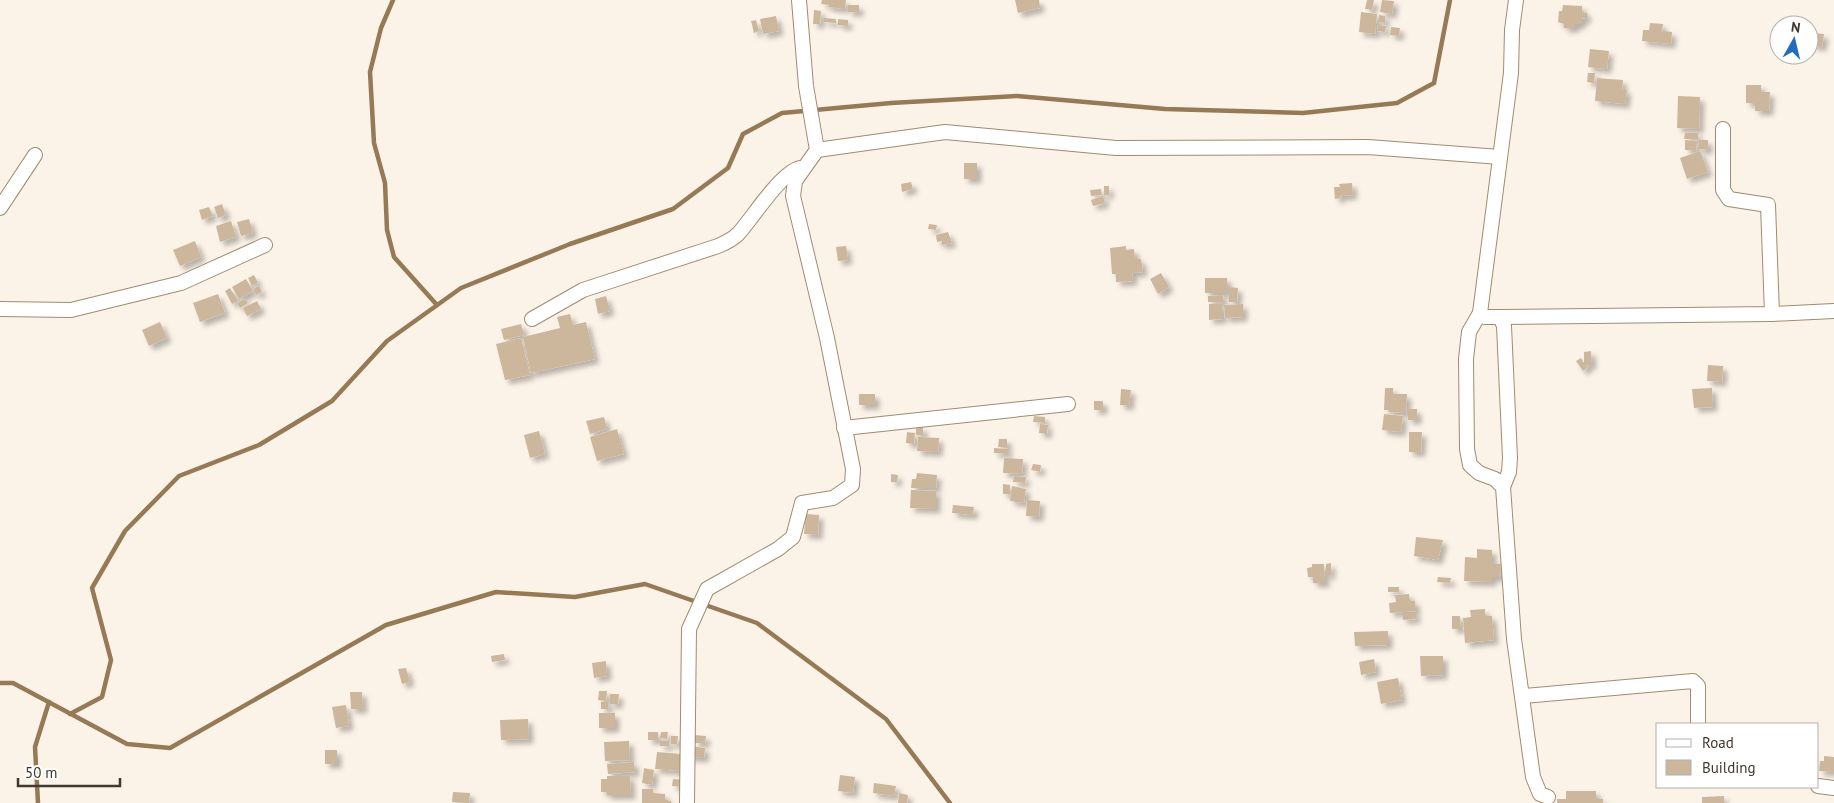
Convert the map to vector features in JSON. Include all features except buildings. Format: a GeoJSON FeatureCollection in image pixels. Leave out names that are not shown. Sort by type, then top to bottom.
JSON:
{"type":"FeatureCollection","features":[{"type":"Feature","properties":{"kind":"street"},"geometry":{"type":"LineString","coordinates":[[799,0],[806,86],[817,150]]}},
{"type":"Feature","properties":{"kind":"street"},"geometry":{"type":"LineString","coordinates":[[1503,487],[1495,478],[1479,473],[1470,465],[1467,449],[1466,358],[1470,332],[1480,313],[1511,73],[1512,30],[1516,0]]}},
{"type":"Feature","properties":{"kind":"street"},"geometry":{"type":"LineString","coordinates":[[1723,130],[1723,190],[1729,198],[1768,205],[1772,314]]}},
{"type":"Feature","properties":{"kind":"street"},"geometry":{"type":"LineString","coordinates":[[687,803],[689,629],[707,588],[778,548],[792,537],[802,503],[833,498],[852,485],[853,469],[827,338],[793,196],[795,181],[817,150],[945,132],[1116,148],[1368,147],[1500,157]]}},
{"type":"Feature","properties":{"kind":"street"},"geometry":{"type":"LineString","coordinates":[[0,208],[35,155]]}},
{"type":"Feature","properties":{"kind":"street"},"geometry":{"type":"LineString","coordinates":[[532,318],[583,290],[718,246],[737,236],[779,184],[796,169],[803,168]]}},
{"type":"Feature","properties":{"kind":"street"},"geometry":{"type":"LineString","coordinates":[[0,309],[70,310],[181,283],[264,245]]}},
{"type":"Feature","properties":{"kind":"street"},"geometry":{"type":"LineString","coordinates":[[1480,313],[1485,317],[1500,317],[1772,314],[1834,311]]}},
{"type":"Feature","properties":{"kind":"street"},"geometry":{"type":"LineString","coordinates":[[1500,317],[1504,326],[1510,458],[1509,472],[1503,487],[1514,639],[1533,777],[1540,794],[1548,797]]}},
{"type":"Feature","properties":{"kind":"street"},"geometry":{"type":"LineString","coordinates":[[844,428],[1068,404]]}},
{"type":"Feature","properties":{"kind":"street"},"geometry":{"type":"LineString","coordinates":[[1523,696],[1693,681],[1698,686],[1698,723]]}},
{"type":"Feature","properties":{"kind":"street"},"geometry":{"type":"LineString","coordinates":[[1819,786],[1834,788]]}},
{"type":"Feature","properties":{"kind":"waterway"},"geometry":{"type":"LineString","coordinates":[[393,0],[381,28],[370,72],[374,143],[385,183],[387,230],[394,257],[437,305]]}},
{"type":"Feature","properties":{"kind":"waterway"},"geometry":{"type":"LineString","coordinates":[[70,714],[102,697],[111,660],[92,588],[125,531],[179,476],[259,445],[332,401],[387,341],[461,288],[570,244],[673,209],[728,168],[743,134],[782,113],[891,103],[1017,96],[1165,109],[1303,113],[1397,103],[1434,83],[1450,0]]}},
{"type":"Feature","properties":{"kind":"waterway"},"geometry":{"type":"LineString","coordinates":[[0,683],[13,683],[127,744],[170,748],[386,625],[496,592],[575,597],[645,584],[757,623],[886,719],[950,803]]}},
{"type":"Feature","properties":{"kind":"waterway"},"geometry":{"type":"LineString","coordinates":[[38,803],[35,747],[49,702]]}}]}
